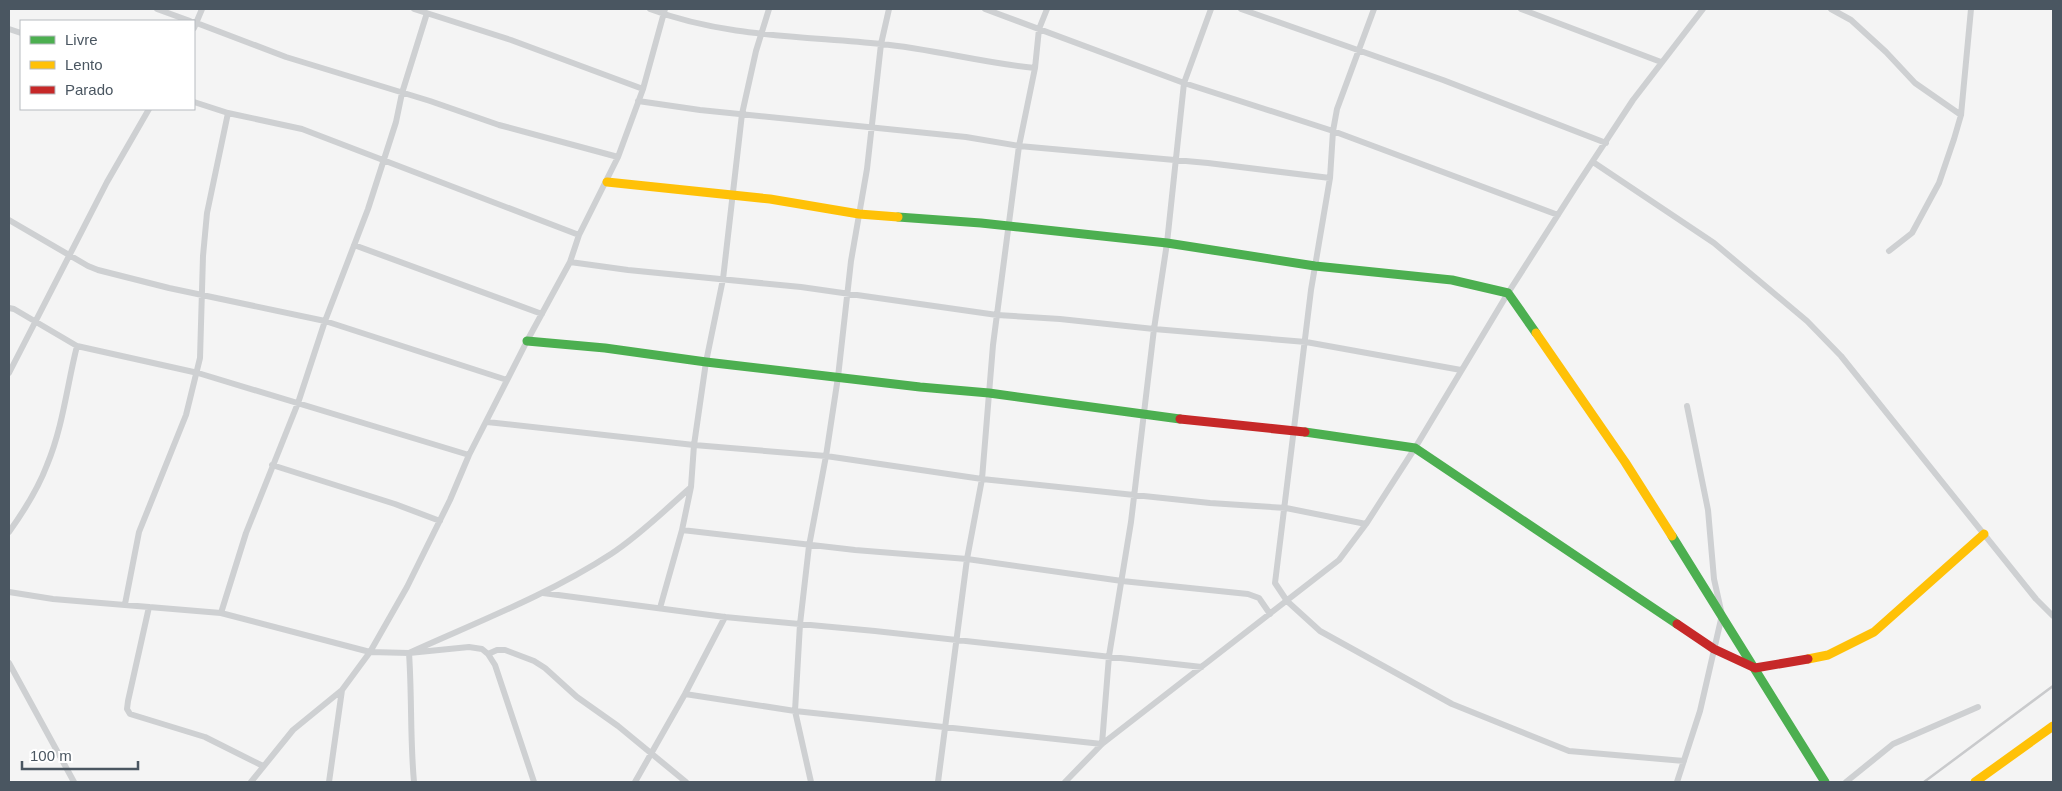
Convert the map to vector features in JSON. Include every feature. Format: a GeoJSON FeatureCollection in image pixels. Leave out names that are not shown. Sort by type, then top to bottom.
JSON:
{"type":"FeatureCollection","features":[{"type":"Feature","properties":{"kind":"street"},"geometry":{"type":"LineString","coordinates":[[157,9],[184,20]]}},
{"type":"Feature","properties":{"kind":"street"},"geometry":{"type":"LineString","coordinates":[[195,22],[202,9]]}},
{"type":"Feature","properties":{"kind":"street"},"geometry":{"type":"LineString","coordinates":[[414,9],[511,40],[643,89]]}},
{"type":"Feature","properties":{"kind":"street"},"geometry":{"type":"LineString","coordinates":[[650,9],[664,11],[702,26],[881,44],[998,64],[1035,68]]}},
{"type":"Feature","properties":{"kind":"street"},"geometry":{"type":"LineString","coordinates":[[660,608],[682,530],[691,487],[694,445],[706,362],[723,279],[742,114],[756,51],[769,9]]}},
{"type":"Feature","properties":{"kind":"street"},"geometry":{"type":"LineString","coordinates":[[811,782],[795,711],[800,624],[809,546],[826,456],[838,377],[847,294],[872,127],[881,44],[889,9]]}},
{"type":"Feature","properties":{"kind":"street"},"geometry":{"type":"LineString","coordinates":[[986,9],[1184,83],[1333,130],[1558,215]]}},
{"type":"Feature","properties":{"kind":"street"},"geometry":{"type":"LineString","coordinates":[[938,782],[967,559],[982,480],[997,315],[1020,146],[1035,68],[1039,29],[1047,9]]}},
{"type":"Feature","properties":{"kind":"street"},"geometry":{"type":"LineString","coordinates":[[1102,744],[1109,656],[1135,495],[1143,415],[1167,243],[1184,83],[1211,9]]}},
{"type":"Feature","properties":{"kind":"street"},"geometry":{"type":"LineString","coordinates":[[1241,9],[1452,83],[1606,142]]}},
{"type":"Feature","properties":{"kind":"street"},"geometry":{"type":"LineString","coordinates":[[1374,9],[1337,108],[1333,130],[1330,178],[1315,266],[1286,508],[1275,579],[1277,587],[1287,602],[1320,631],[1452,704],[1569,751],[1684,761]]}},
{"type":"Feature","properties":{"kind":"street"},"geometry":{"type":"LineString","coordinates":[[1521,9],[1661,62]]}},
{"type":"Feature","properties":{"kind":"street"},"geometry":{"type":"LineString","coordinates":[[1065,782],[1102,744],[1339,560],[1366,524],[1415,448],[1460,370],[1508,293],[1633,100],[1703,9]]}},
{"type":"Feature","properties":{"kind":"street"},"geometry":{"type":"LineString","coordinates":[[1830,9],[1851,20],[1886,52],[1915,83],[1961,115]]}},
{"type":"Feature","properties":{"kind":"street"},"geometry":{"type":"LineString","coordinates":[[1889,251],[1912,233],[1938,183],[1961,115],[1971,9]]}},
{"type":"Feature","properties":{"kind":"street"},"geometry":{"type":"LineString","coordinates":[[251,782],[292,730],[342,690],[370,652],[407,587],[440,521],[469,455],[570,262],[579,236],[607,182],[643,89],[664,11]]}},
{"type":"Feature","properties":{"kind":"street"},"geometry":{"type":"LineString","coordinates":[[221,613],[246,533],[298,403],[325,321],[384,161],[396,122],[402,93],[427,13]]}},
{"type":"Feature","properties":{"kind":"street"},"geometry":{"type":"LineString","coordinates":[[195,24],[286,57],[430,100],[498,125],[618,157]]}},
{"type":"Feature","properties":{"kind":"street"},"geometry":{"type":"LineString","coordinates":[[638,101],[742,114],[966,137],[1020,146],[1218,164],[1330,178]]}},
{"type":"Feature","properties":{"kind":"street"},"geometry":{"type":"LineString","coordinates":[[195,102],[228,113],[302,129],[579,236]]}},
{"type":"Feature","properties":{"kind":"street"},"geometry":{"type":"LineString","coordinates":[[9,373],[107,182],[148,110]]}},
{"type":"Feature","properties":{"kind":"street"},"geometry":{"type":"LineString","coordinates":[[125,604],[139,532],[186,415],[198,373],[204,296],[203,256],[207,214],[212,179],[228,113]]}},
{"type":"Feature","properties":{"kind":"street"},"geometry":{"type":"LineString","coordinates":[[1593,162],[1714,243],[1807,321],[1841,356],[2036,599],[2053,616]]}},
{"type":"Feature","properties":{"kind":"street"},"geometry":{"type":"LineString","coordinates":[[607,182],[812,205],[859,214],[1167,243],[1315,266],[1443,279],[1508,293],[1625,462],[1825,782]]}},
{"type":"Feature","properties":{"kind":"street"},"geometry":{"type":"LineString","coordinates":[[9,220],[69,256],[98,270],[204,296],[325,321],[507,380]]}},
{"type":"Feature","properties":{"kind":"street"},"geometry":{"type":"LineString","coordinates":[[354,245],[542,314]]}},
{"type":"Feature","properties":{"kind":"street"},"geometry":{"type":"LineString","coordinates":[[570,262],[847,294],[997,315],[1306,342],[1460,370]]}},
{"type":"Feature","properties":{"kind":"street"},"geometry":{"type":"LineString","coordinates":[[9,308],[78,346],[198,373],[469,455]]}},
{"type":"Feature","properties":{"kind":"street"},"geometry":{"type":"LineString","coordinates":[[527,341],[605,348],[706,362],[989,393],[1143,415],[1295,430],[1415,448],[1714,650],[1755,668],[1828,655],[1874,632],[1984,534]]}},
{"type":"Feature","properties":{"kind":"street"},"geometry":{"type":"LineString","coordinates":[[9,532],[36,490],[48,465],[65,405],[78,346]]}},
{"type":"Feature","properties":{"kind":"street"},"geometry":{"type":"LineString","coordinates":[[1677,782],[1700,711],[1722,615],[1714,579],[1708,510],[1687,406]]}},
{"type":"Feature","properties":{"kind":"street"},"geometry":{"type":"LineString","coordinates":[[487,422],[694,445],[826,456],[982,480],[1286,508],[1366,524]]}},
{"type":"Feature","properties":{"kind":"street"},"geometry":{"type":"LineString","coordinates":[[272,465],[395,504],[440,521]]}},
{"type":"Feature","properties":{"kind":"street"},"geometry":{"type":"LineString","coordinates":[[409,653],[543,593],[610,554],[632,539],[691,487]]}},
{"type":"Feature","properties":{"kind":"street"},"geometry":{"type":"LineString","coordinates":[[682,530],[809,546],[967,559],[1122,581],[1248,594],[1259,598],[1270,614]]}},
{"type":"Feature","properties":{"kind":"street"},"geometry":{"type":"LineString","coordinates":[[9,592],[53,599],[221,613],[370,652],[409,653],[469,647],[482,649],[488,654],[500,679],[534,782]]}},
{"type":"Feature","properties":{"kind":"street"},"geometry":{"type":"LineString","coordinates":[[543,593],[724,618],[800,624],[1202,667]]}},
{"type":"Feature","properties":{"kind":"street"},"geometry":{"type":"LineString","coordinates":[[149,607],[128,701],[127,709],[130,714],[205,737],[263,766]]}},
{"type":"Feature","properties":{"kind":"street"},"geometry":{"type":"LineString","coordinates":[[635,782],[685,694],[724,618]]}},
{"type":"Feature","properties":{"kind":"street"},"geometry":{"type":"LineString","coordinates":[[488,654],[505,650],[534,661],[545,668],[577,697],[618,726],[686,782]]}},
{"type":"Feature","properties":{"kind":"street"},"geometry":{"type":"LineString","coordinates":[[409,653],[412,692],[411,751],[414,782]]}},
{"type":"Feature","properties":{"kind":"street"},"geometry":{"type":"LineString","coordinates":[[9,662],[74,782]]}},
{"type":"Feature","properties":{"kind":"street"},"geometry":{"type":"LineString","coordinates":[[329,782],[342,690]]}},
{"type":"Feature","properties":{"kind":"street"},"geometry":{"type":"LineString","coordinates":[[685,694],[795,711],[1102,744]]}},
{"type":"Feature","properties":{"kind":"street"},"geometry":{"type":"LineString","coordinates":[[1846,782],[1893,744],[1978,707]]}},
{"type":"Feature","properties":{"kind":"street"},"geometry":{"type":"LineString","coordinates":[[1975,782],[2053,726]]}},
{"type":"Feature","properties":{"kind":"railway"},"geometry":{"type":"LineString","coordinates":[[1924,782],[2053,686]]}},
{"type":"Feature","properties":{"kind":"traffic: fast"},"geometry":{"type":"LineString","coordinates":[[898,217],[981,223],[1167,243],[1315,266],[1452,280],[1508,293],[1536,333]]}},
{"type":"Feature","properties":{"kind":"traffic: fast"},"geometry":{"type":"LineString","coordinates":[[527,341],[605,348],[706,362],[920,387],[989,393],[1180,419]]}},
{"type":"Feature","properties":{"kind":"traffic: fast"},"geometry":{"type":"LineString","coordinates":[[1305,432],[1415,448],[1677,624]]}},
{"type":"Feature","properties":{"kind":"traffic: fast"},"geometry":{"type":"LineString","coordinates":[[1672,536],[1825,782]]}},
{"type":"Feature","properties":{"kind":"traffic: slow"},"geometry":{"type":"LineString","coordinates":[[607,182],[770,199],[859,214],[898,217]]}},
{"type":"Feature","properties":{"kind":"traffic: slow"},"geometry":{"type":"LineString","coordinates":[[1536,333],[1625,462],[1672,536]]}},
{"type":"Feature","properties":{"kind":"traffic: slow"},"geometry":{"type":"LineString","coordinates":[[1808,659],[1828,655],[1874,632],[1984,534]]}},
{"type":"Feature","properties":{"kind":"traffic: slow"},"geometry":{"type":"LineString","coordinates":[[1975,782],[2053,726]]}},
{"type":"Feature","properties":{"kind":"traffic: jam"},"geometry":{"type":"LineString","coordinates":[[1180,419],[1305,432]]}},
{"type":"Feature","properties":{"kind":"traffic: jam"},"geometry":{"type":"LineString","coordinates":[[1677,624],[1714,649],[1755,668],[1808,659]]}}]}
